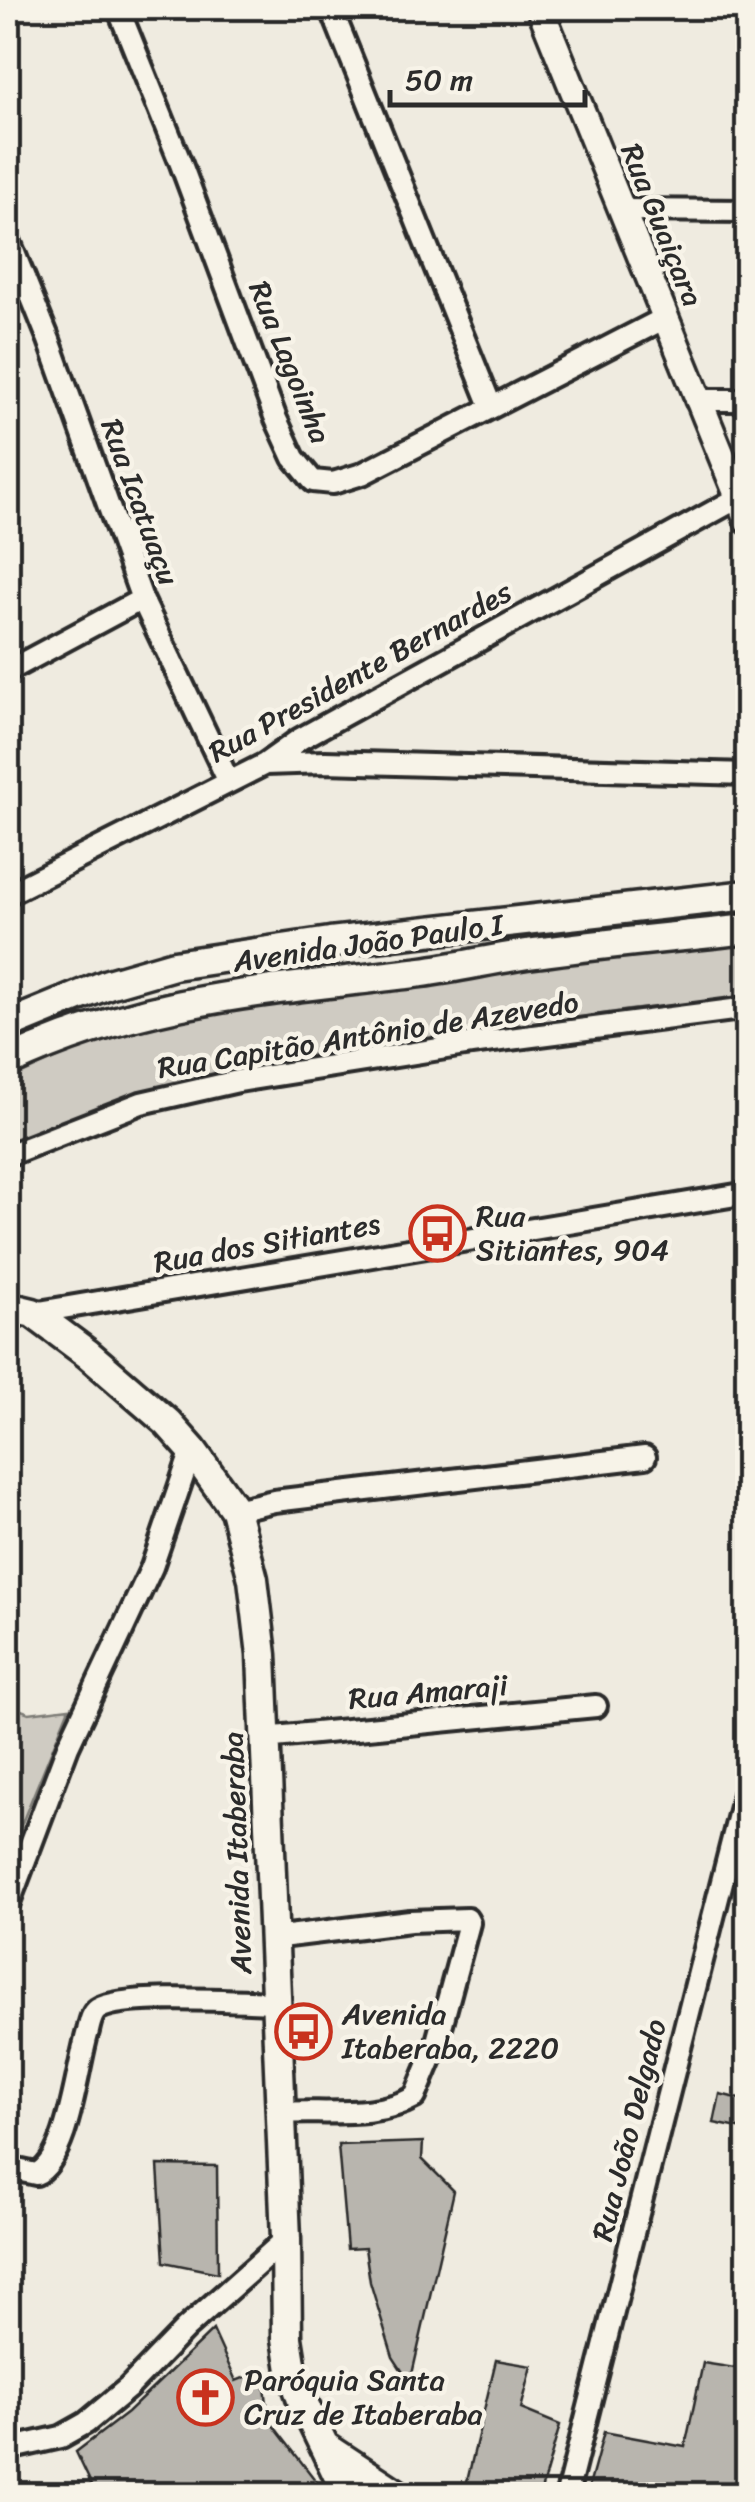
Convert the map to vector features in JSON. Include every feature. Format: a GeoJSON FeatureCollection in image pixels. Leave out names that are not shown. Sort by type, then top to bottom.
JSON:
{"type":"FeatureCollection","features":[{"type":"Feature","properties":{"kind":"main road","name":"Avenida João Paulo I"},"geometry":{"type":"LineString","coordinates":[[8,1025],[108,984],[174,965],[330,942],[748,895]]}},
{"type":"Feature","properties":{"kind":"main road","name":"Avenida João Paulo I"},"geometry":{"type":"LineString","coordinates":[[8,1062],[118,1018],[179,1003],[428,972],[534,953],[748,929]]}},
{"type":"Feature","properties":{"kind":"main road","name":"Avenida Itaberaba"},"geometry":{"type":"LineString","coordinates":[[20,1310],[88,1354],[168,1423],[235,1510],[246,1546],[259,1617],[287,2338],[292,2370],[347,2494]]}},
{"type":"Feature","properties":{"kind":"main road"},"geometry":{"type":"LineString","coordinates":[[322,2444],[397,2494]]}},
{"type":"Feature","properties":{"kind":"street","name":"Rua Lagoinha"},"geometry":{"type":"LineString","coordinates":[[118,8],[276,419],[304,474],[320,482],[347,480],[665,318]]}},
{"type":"Feature","properties":{"kind":"street"},"geometry":{"type":"LineString","coordinates":[[331,8],[491,406]]}},
{"type":"Feature","properties":{"kind":"street","name":"Rua Guaiçara"},"geometry":{"type":"LineString","coordinates":[[540,8],[743,510]]}},
{"type":"Feature","properties":{"kind":"street"},"geometry":{"type":"LineString","coordinates":[[622,210],[748,211]]}},
{"type":"Feature","properties":{"kind":"street","name":"Rua Icatuaçu"},"geometry":{"type":"LineString","coordinates":[[8,238],[142,599],[228,780]]}},
{"type":"Feature","properties":{"kind":"street"},"geometry":{"type":"LineString","coordinates":[[696,400],[748,400]]}},
{"type":"Feature","properties":{"kind":"street","name":"Rua Presidente Bernardes"},"geometry":{"type":"LineString","coordinates":[[8,894],[265,764],[300,739],[743,510]]}},
{"type":"Feature","properties":{"kind":"street"},"geometry":{"type":"LineString","coordinates":[[8,671],[142,599]]}},
{"type":"Feature","properties":{"kind":"street"},"geometry":{"type":"LineString","coordinates":[[265,764],[325,762],[748,774]]}},
{"type":"Feature","properties":{"kind":"street","name":"Rua Capitão Antônio de Azevedo"},"geometry":{"type":"LineString","coordinates":[[8,1155],[141,1103],[238,1081],[471,1044],[748,1008]]}},
{"type":"Feature","properties":{"kind":"street","name":"Rua dos Sitiantes"},"geometry":{"type":"LineString","coordinates":[[20,1310],[748,1193]]}},
{"type":"Feature","properties":{"kind":"street"},"geometry":{"type":"LineString","coordinates":[[8,1905],[68,1746],[152,1567],[192,1450]]}},
{"type":"Feature","properties":{"kind":"street"},"geometry":{"type":"LineString","coordinates":[[235,1510],[274,1500],[644,1457]]}},
{"type":"Feature","properties":{"kind":"street","name":"Rua Amaraji"},"geometry":{"type":"LineString","coordinates":[[264,1738],[596,1706]]}},
{"type":"Feature","properties":{"kind":"street","name":"Rua João Delgado"},"geometry":{"type":"LineString","coordinates":[[567,2494],[748,1778]]}},
{"type":"Feature","properties":{"kind":"street"},"geometry":{"type":"LineString","coordinates":[[272,1938],[426,1920],[465,1918],[469,1923],[435,2049],[414,2098],[371,2110],[280,2112]]}},
{"type":"Feature","properties":{"kind":"street"},"geometry":{"type":"LineString","coordinates":[[8,2168],[36,2174],[54,2158],[63,2136],[88,2030],[100,2008],[137,2001],[275,2002]]}},
{"type":"Feature","properties":{"kind":"street"},"geometry":{"type":"LineString","coordinates":[[8,2449],[61,2437],[86,2423],[286,2239]]}},
{"type":"Feature","properties":{"kind":"shaded area"},"geometry":{"type":"Polygon","coordinates":[[[747,942],[747,997],[304,1056],[237,1069],[105,1105],[8,1144],[8,1080],[133,1029],[264,1003],[442,983],[548,964],[747,942]]]}},
{"type":"Feature","properties":{"kind":"shaded area"},"geometry":{"type":"Polygon","coordinates":[[[8,1705],[29,1713],[69,1708],[8,1857],[8,1705]]]}},
{"type":"Feature","properties":{"kind":"building"},"geometry":{"type":"Polygon","coordinates":[[[720,2094],[748,2101],[748,2130],[714,2123],[720,2094]]]}},
{"type":"Feature","properties":{"kind":"building"},"geometry":{"type":"Polygon","coordinates":[[[423,2142],[422,2159],[454,2191],[410,2383],[393,2357],[370,2282],[365,2248],[347,2249],[338,2145],[423,2142]]]}},
{"type":"Feature","properties":{"kind":"building"},"geometry":{"type":"Polygon","coordinates":[[[158,2165],[217,2166],[218,2273],[164,2262],[158,2165]]]}},
{"type":"Feature","properties":{"kind":"building","name":"Paróquia Santa Cruz de Itaberaba"},"geometry":{"type":"Polygon","coordinates":[[[213,2330],[236,2381],[263,2370],[269,2420],[326,2494],[96,2494],[76,2452],[127,2413],[213,2330]]]}},
{"type":"Feature","properties":{"kind":"building"},"geometry":{"type":"Polygon","coordinates":[[[496,2360],[532,2366],[521,2409],[560,2425],[540,2494],[464,2494],[496,2360]]]}},
{"type":"Feature","properties":{"kind":"building"},"geometry":{"type":"Polygon","coordinates":[[[703,2363],[748,2370],[748,2494],[587,2494],[604,2432],[685,2447],[703,2363]]]}},
{"type":"Feature","properties":{"kind":"place","name":"Rua Sitiantes, 904"},"geometry":{"type":"Point","coordinates":[437,1233]}},
{"type":"Feature","properties":{"kind":"place","name":"Avenida Itaberaba, 2220"},"geometry":{"type":"Point","coordinates":[303,2031]}},
{"type":"Feature","properties":{"kind":"place","name":"Paróquia Santa Cruz de Itaberaba"},"geometry":{"type":"Point","coordinates":[205,2397]}}]}
